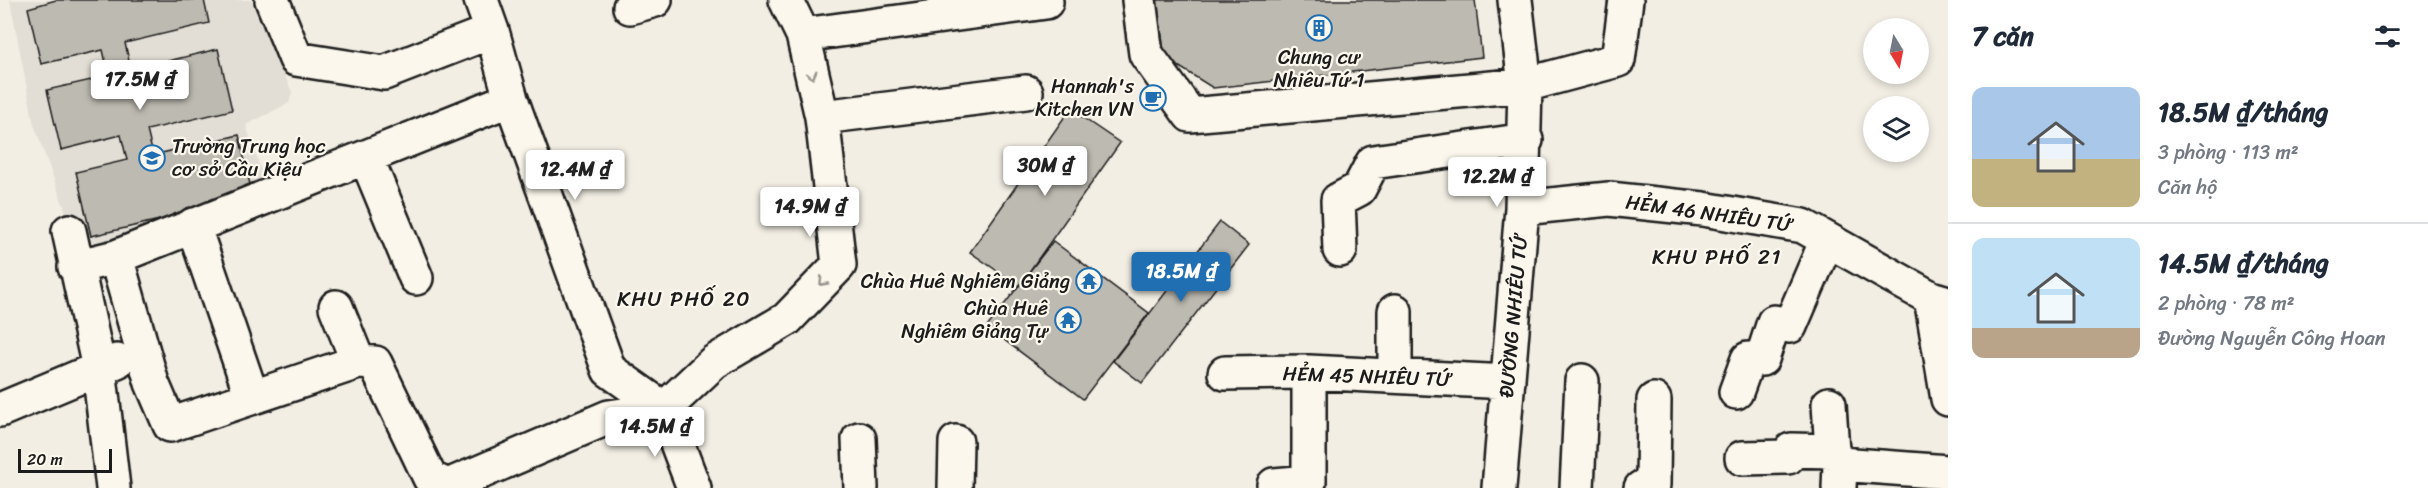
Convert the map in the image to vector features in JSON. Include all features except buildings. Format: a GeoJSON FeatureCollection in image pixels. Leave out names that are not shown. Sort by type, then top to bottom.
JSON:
{"type":"FeatureCollection","features":[{"type":"Feature","properties":{"kind":"street"},"geometry":{"type":"LineString","coordinates":[[272,0],[296,59],[384,73],[492,30]]}},
{"type":"Feature","properties":{"kind":"street"},"geometry":{"type":"LineString","coordinates":[[481,0],[492,30],[511,99],[609,370],[664,409],[694,488]]}},
{"type":"Feature","properties":{"kind":"street"},"geometry":{"type":"LineString","coordinates":[[116,257],[152,382],[170,425],[358,362],[375,363],[430,478],[448,486],[609,417],[664,409],[714,362],[788,320],[839,265],[822,117],[803,35],[786,0]]}},
{"type":"Feature","properties":{"kind":"street"},"geometry":{"type":"LineString","coordinates":[[803,35],[1046,2],[1045,0]]}},
{"type":"Feature","properties":{"kind":"street"},"geometry":{"type":"LineString","coordinates":[[1139,0],[1146,54],[1190,115],[1525,85],[1618,60],[1626,0]]}},
{"type":"Feature","properties":{"kind":"street","name":"ĐƯỜNG NHIÊU TỨ"},"geometry":{"type":"LineString","coordinates":[[1499,488],[1526,140],[1525,85],[1515,0]]}},
{"type":"Feature","properties":{"kind":"street"},"geometry":{"type":"LineString","coordinates":[[822,117],[1026,92]]}},
{"type":"Feature","properties":{"kind":"street"},"geometry":{"type":"LineString","coordinates":[[75,267],[116,257],[511,99]]}},
{"type":"Feature","properties":{"kind":"street"},"geometry":{"type":"LineString","coordinates":[[1340,250],[1338,200],[1359,189],[1373,162],[1526,140]]}},
{"type":"Feature","properties":{"kind":"street"},"geometry":{"type":"LineString","coordinates":[[366,157],[416,278]]}},
{"type":"Feature","properties":{"kind":"street","name":"HẺM 46 NHIÊU TỨ"},"geometry":{"type":"LineString","coordinates":[[1522,208],[1609,199],[1703,209],[1803,226],[1939,300]]}},
{"type":"Feature","properties":{"kind":"street"},"geometry":{"type":"LineString","coordinates":[[194,225],[252,398]]}},
{"type":"Feature","properties":{"kind":"street"},"geometry":{"type":"LineString","coordinates":[[69,231],[75,267],[99,368],[114,488]]}},
{"type":"Feature","properties":{"kind":"street"},"geometry":{"type":"LineString","coordinates":[[1736,392],[1748,359],[1762,359],[1774,322],[1790,326],[1827,240]]}},
{"type":"Feature","properties":{"kind":"street"},"geometry":{"type":"LineString","coordinates":[[1939,300],[1948,399]]}},
{"type":"Feature","properties":{"kind":"street"},"geometry":{"type":"LineString","coordinates":[[336,307],[358,362]]}},
{"type":"Feature","properties":{"kind":"street"},"geometry":{"type":"LineString","coordinates":[[1395,311],[1395,376]]}},
{"type":"Feature","properties":{"kind":"street"},"geometry":{"type":"LineString","coordinates":[[0,410],[143,352]]}},
{"type":"Feature","properties":{"kind":"street"},"geometry":{"type":"LineString","coordinates":[[1274,488],[1274,485],[1309,482],[1309,372]]}},
{"type":"Feature","properties":{"kind":"street","name":"HẺM 45 NHIÊU TỨ"},"geometry":{"type":"LineString","coordinates":[[1225,373],[1309,372],[1508,382]]}},
{"type":"Feature","properties":{"kind":"street"},"geometry":{"type":"LineString","coordinates":[[1577,488],[1582,381]]}},
{"type":"Feature","properties":{"kind":"street"},"geometry":{"type":"LineString","coordinates":[[1641,488],[1653,485],[1654,400]]}},
{"type":"Feature","properties":{"kind":"street"},"geometry":{"type":"LineString","coordinates":[[1829,404],[1837,468]]}},
{"type":"Feature","properties":{"kind":"street"},"geometry":{"type":"LineString","coordinates":[[859,438],[861,488]]}},
{"type":"Feature","properties":{"kind":"street"},"geometry":{"type":"LineString","coordinates":[[955,488],[956,442]]}},
{"type":"Feature","properties":{"kind":"street"},"geometry":{"type":"LineString","coordinates":[[1742,458],[1788,458],[1791,450],[1837,468],[1948,472]]}},
{"type":"Feature","properties":{"kind":"shaded area","name":"Trường Trung học cơ sở Cầu Kiệu"},"geometry":{"type":"Polygon","coordinates":[[[10,0],[251,0],[292,92],[289,103],[246,125],[268,192],[78,261],[71,226],[34,125],[10,0]]]}},
{"type":"Feature","properties":{"kind":"place","name":"Chung cư Nhiêu Tứ 1"},"geometry":{"type":"Point","coordinates":[1319,28]}},
{"type":"Feature","properties":{"kind":"place","name":"Hannah's Kitchen VN"},"geometry":{"type":"Point","coordinates":[1153,98]}},
{"type":"Feature","properties":{"kind":"place","name":"Trường Trung học cơ sở Cầu Kiệu"},"geometry":{"type":"Point","coordinates":[152,158]}},
{"type":"Feature","properties":{"kind":"place","name":"Chùa Huê Nghiêm Giảng"},"geometry":{"type":"Point","coordinates":[1089,281]}},
{"type":"Feature","properties":{"kind":"place","name":"Chùa Huê Nghiêm Giảng Tự"},"geometry":{"type":"Point","coordinates":[1068,320]}},
{"type":"Feature","properties":{"kind":"district","name":"KHU PHỐ 21"},"geometry":{"type":"Point","coordinates":[1717,257]}},
{"type":"Feature","properties":{"kind":"district","name":"KHU PHỐ 20"},"geometry":{"type":"Point","coordinates":[684,299]}}]}
